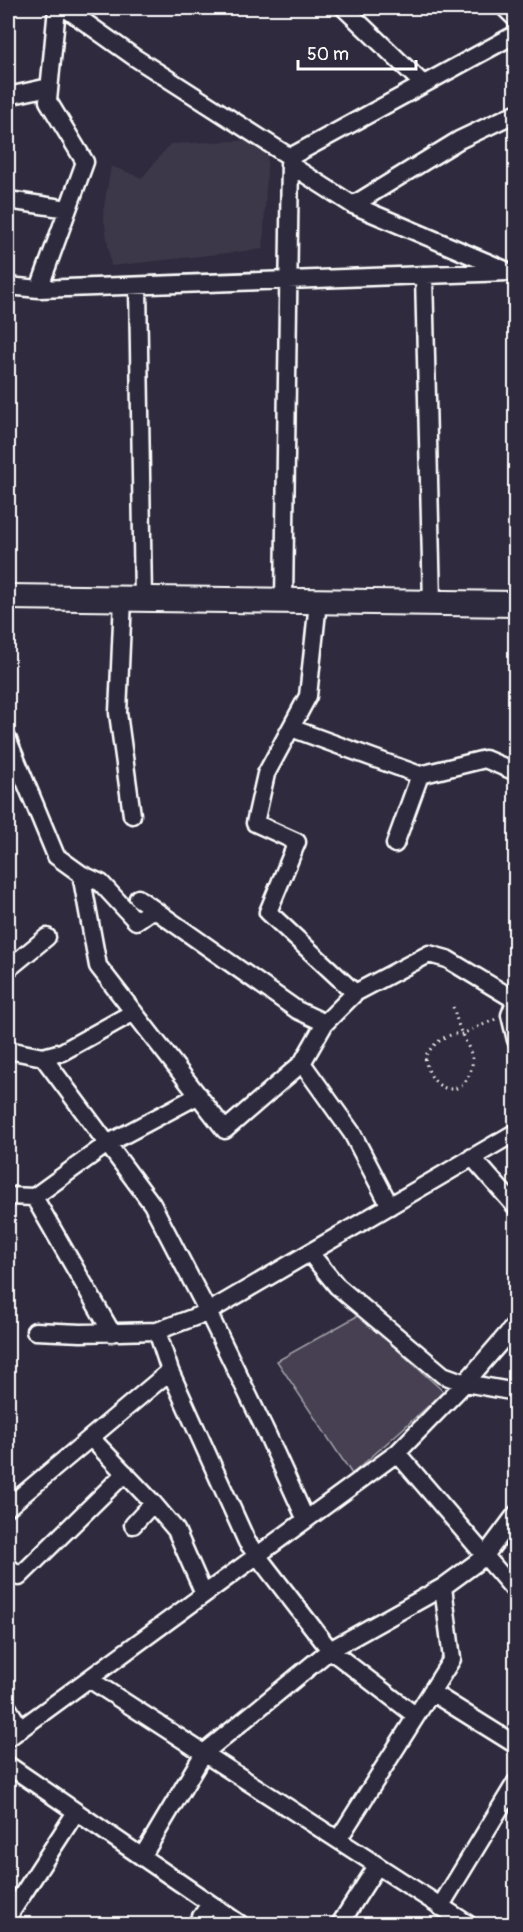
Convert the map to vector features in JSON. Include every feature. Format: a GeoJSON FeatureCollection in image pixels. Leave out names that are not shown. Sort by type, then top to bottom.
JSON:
{"type":"FeatureCollection","features":[{"type":"Feature","properties":{"kind":"main road"},"geometry":{"type":"LineString","coordinates":[[8,597],[516,604]]}},
{"type":"Feature","properties":{"kind":"street"},"geometry":{"type":"LineString","coordinates":[[39,290],[85,162],[48,101],[57,8]]}},
{"type":"Feature","properties":{"kind":"street"},"geometry":{"type":"LineString","coordinates":[[65,8],[354,205],[512,272]]}},
{"type":"Feature","properties":{"kind":"street"},"geometry":{"type":"LineString","coordinates":[[344,8],[423,84]]}},
{"type":"Feature","properties":{"kind":"street"},"geometry":{"type":"LineString","coordinates":[[505,8],[516,19]]}},
{"type":"Feature","properties":{"kind":"street"},"geometry":{"type":"LineString","coordinates":[[290,160],[516,34]]}},
{"type":"Feature","properties":{"kind":"street"},"geometry":{"type":"LineString","coordinates":[[8,96],[49,87]]}},
{"type":"Feature","properties":{"kind":"street"},"geometry":{"type":"LineString","coordinates":[[354,205],[459,140],[516,113]]}},
{"type":"Feature","properties":{"kind":"street"},"geometry":{"type":"LineString","coordinates":[[284,602],[290,160]]}},
{"type":"Feature","properties":{"kind":"street"},"geometry":{"type":"LineString","coordinates":[[8,200],[68,209]]}},
{"type":"Feature","properties":{"kind":"street"},"geometry":{"type":"LineString","coordinates":[[8,286],[39,290],[512,272]]}},
{"type":"Feature","properties":{"kind":"street"},"geometry":{"type":"LineString","coordinates":[[424,275],[432,603]]}},
{"type":"Feature","properties":{"kind":"street"},"geometry":{"type":"LineString","coordinates":[[132,815],[118,713],[133,599],[138,286]]}},
{"type":"Feature","properties":{"kind":"street"},"geometry":{"type":"LineString","coordinates":[[318,602],[308,696],[266,774],[255,823],[297,842],[268,912],[355,993]]}},
{"type":"Feature","properties":{"kind":"street"},"geometry":{"type":"LineString","coordinates":[[291,728],[420,775],[485,759],[516,772]]}},
{"type":"Feature","properties":{"kind":"street"},"geometry":{"type":"LineString","coordinates":[[8,740],[57,856],[81,874],[101,883],[136,921],[153,909]]}},
{"type":"Feature","properties":{"kind":"street"},"geometry":{"type":"LineString","coordinates":[[394,844],[420,775]]}},
{"type":"Feature","properties":{"kind":"street"},"geometry":{"type":"LineString","coordinates":[[81,874],[98,966],[225,1130],[303,1063],[325,1023],[355,993],[429,954],[447,959],[514,1005],[516,1040]]}},
{"type":"Feature","properties":{"kind":"street"},"geometry":{"type":"LineString","coordinates":[[138,898],[297,1010],[325,1023]]}},
{"type":"Feature","properties":{"kind":"street"},"geometry":{"type":"LineString","coordinates":[[8,969],[47,937]]}},
{"type":"Feature","properties":{"kind":"street"},"geometry":{"type":"LineString","coordinates":[[8,1050],[43,1057],[62,1052],[134,1012]]}},
{"type":"Feature","properties":{"kind":"street"},"geometry":{"type":"LineString","coordinates":[[43,1057],[152,1204],[208,1312],[306,1520]]}},
{"type":"Feature","properties":{"kind":"street"},"geometry":{"type":"LineString","coordinates":[[303,1063],[352,1133],[390,1206]]}},
{"type":"Feature","properties":{"kind":"street"},"geometry":{"type":"LineString","coordinates":[[8,1196],[34,1197],[107,1144],[198,1095]]}},
{"type":"Feature","properties":{"kind":"street"},"geometry":{"type":"LineString","coordinates":[[35,1331],[112,1333],[157,1331],[208,1312],[516,1132]]}},
{"type":"Feature","properties":{"kind":"street"},"geometry":{"type":"LineString","coordinates":[[472,1157],[516,1207]]}},
{"type":"Feature","properties":{"kind":"street"},"geometry":{"type":"LineString","coordinates":[[34,1197],[112,1333]]}},
{"type":"Feature","properties":{"kind":"street"},"geometry":{"type":"LineString","coordinates":[[310,1253],[337,1286],[443,1376],[465,1383],[516,1392]]}},
{"type":"Feature","properties":{"kind":"street"},"geometry":{"type":"LineString","coordinates":[[8,1708],[14,1734],[397,1453],[465,1383],[516,1324]]}},
{"type":"Feature","properties":{"kind":"street"},"geometry":{"type":"LineString","coordinates":[[157,1331],[170,1371],[247,1542],[256,1556],[330,1650],[416,1716]]}},
{"type":"Feature","properties":{"kind":"street"},"geometry":{"type":"LineString","coordinates":[[8,1507],[170,1371]]}},
{"type":"Feature","properties":{"kind":"street"},"geometry":{"type":"LineString","coordinates":[[91,1438],[176,1530],[204,1594]]}},
{"type":"Feature","properties":{"kind":"street"},"geometry":{"type":"LineString","coordinates":[[397,1453],[516,1592]]}},
{"type":"Feature","properties":{"kind":"street"},"geometry":{"type":"LineString","coordinates":[[8,1566],[20,1577],[125,1473]]}},
{"type":"Feature","properties":{"kind":"street"},"geometry":{"type":"LineString","coordinates":[[134,1525],[153,1503]]}},
{"type":"Feature","properties":{"kind":"street"},"geometry":{"type":"LineString","coordinates":[[142,1857],[204,1753],[330,1650],[443,1587],[484,1557],[516,1514]]}},
{"type":"Feature","properties":{"kind":"street"},"geometry":{"type":"LineString","coordinates":[[338,1840],[452,1659],[443,1587]]}},
{"type":"Feature","properties":{"kind":"street"},"geometry":{"type":"LineString","coordinates":[[89,1679],[468,1924]]}},
{"type":"Feature","properties":{"kind":"street"},"geometry":{"type":"LineString","coordinates":[[431,1692],[516,1745]]}},
{"type":"Feature","properties":{"kind":"street"},"geometry":{"type":"LineString","coordinates":[[8,1765],[240,1924]]}},
{"type":"Feature","properties":{"kind":"street"},"geometry":{"type":"LineString","coordinates":[[440,1906],[516,1782]]}},
{"type":"Feature","properties":{"kind":"street"},"geometry":{"type":"LineString","coordinates":[[8,1917],[76,1812]]}},
{"type":"Feature","properties":{"kind":"street"},"geometry":{"type":"LineString","coordinates":[[340,1924],[378,1866]]}},
{"type":"Feature","properties":{"kind":"street"},"geometry":{"type":"LineString","coordinates":[[196,1924],[210,1904]]}},
{"type":"Feature","properties":{"kind":"path"},"geometry":{"type":"LineString","coordinates":[[453,1007],[462,1034],[471,1054],[472,1064],[470,1072],[458,1087],[450,1090],[439,1087],[433,1080],[426,1068],[425,1056],[443,1038],[453,1034],[462,1034],[514,1005]]}},
{"type":"Feature","properties":{"kind":"shaded area"},"geometry":{"type":"Polygon","coordinates":[[[253,140],[268,150],[263,249],[111,266],[103,212],[111,166],[142,178],[170,144],[253,140]]]}},
{"type":"Feature","properties":{"kind":"shaded area"},"geometry":{"type":"Polygon","coordinates":[[[359,1315],[444,1392],[352,1474],[277,1361],[359,1315]]]}}]}
